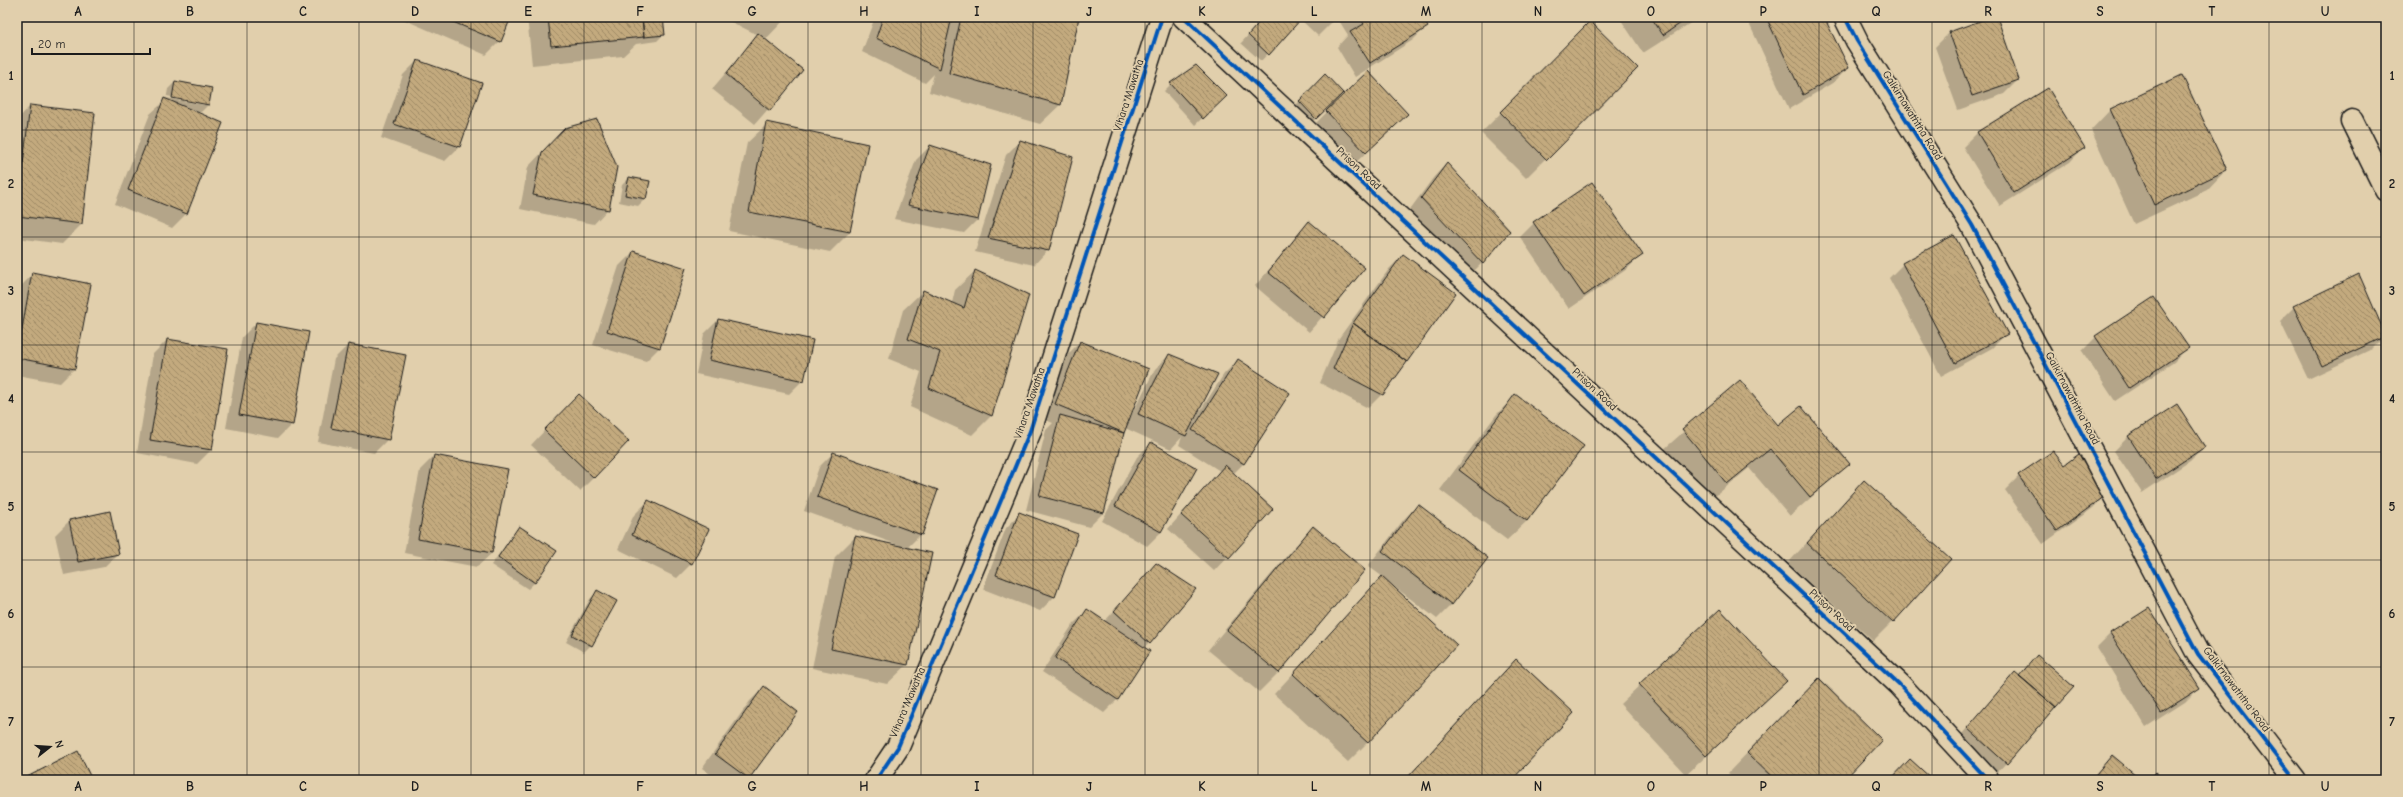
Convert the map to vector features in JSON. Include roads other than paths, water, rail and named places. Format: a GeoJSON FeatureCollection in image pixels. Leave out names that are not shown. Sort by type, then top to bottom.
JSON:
{"type":"FeatureCollection","features":[{"type":"Feature","properties":{"kind":"street","name":"Vihara Mawatha"},"geometry":{"type":"LineString","coordinates":[[876,780],[898,747],[1030,431],[1162,17]]}},
{"type":"Feature","properties":{"kind":"street","name":"Prison Road"},"geometry":{"type":"LineString","coordinates":[[1184,17],[1899,684],[1988,780]]}},
{"type":"Feature","properties":{"kind":"street","name":"Galkirnawaththa Road"},"geometry":{"type":"LineString","coordinates":[[1845,17],[1857,42],[1972,225],[2198,654],[2295,780]]}},
{"type":"Feature","properties":{"kind":"street"},"geometry":{"type":"LineString","coordinates":[[2352,121],[2386,190]]}}]}
